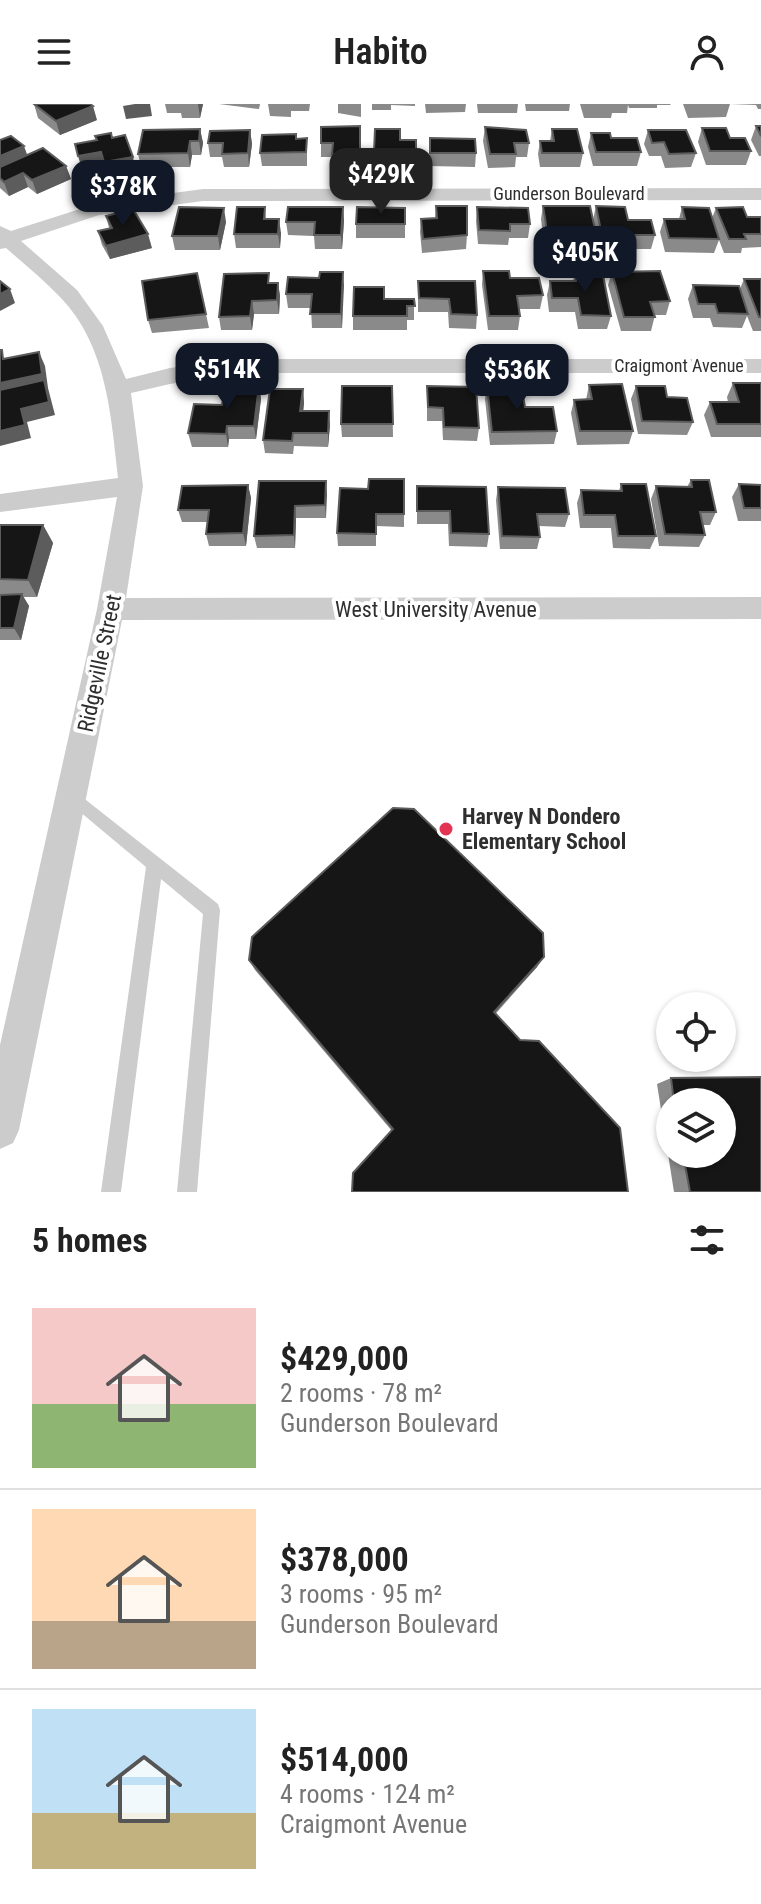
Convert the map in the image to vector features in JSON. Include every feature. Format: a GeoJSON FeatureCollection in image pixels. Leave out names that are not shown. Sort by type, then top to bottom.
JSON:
{"type":"FeatureCollection","features":[{"type":"Feature","properties":{"kind":"street","name":"Gunderson Boulevard"},"geometry":{"type":"LineString","coordinates":[[3,238],[99,207],[143,199],[203,195],[761,194]]}},
{"type":"Feature","properties":{"kind":"street","name":"Ridgeville Street"},"geometry":{"type":"LineString","coordinates":[[0,1130],[111,609],[131,486],[119,388],[92,326],[70,295],[3,238]]}},
{"type":"Feature","properties":{"kind":"street","name":"Craigmont Avenue"},"geometry":{"type":"LineString","coordinates":[[119,388],[170,376],[244,366],[761,366]]}},
{"type":"Feature","properties":{"kind":"street"},"geometry":{"type":"LineString","coordinates":[[0,503],[131,486]]}},
{"type":"Feature","properties":{"kind":"street","name":"West University Avenue"},"geometry":{"type":"LineString","coordinates":[[111,609],[761,608]]}},
{"type":"Feature","properties":{"kind":"lane"},"geometry":{"type":"LineString","coordinates":[[71,795],[212,910],[187,1192]]}},
{"type":"Feature","properties":{"kind":"lane"},"geometry":{"type":"LineString","coordinates":[[111,1192],[155,864]]}},
{"type":"Feature","properties":{"kind":"building"},"geometry":{"type":"Polygon","coordinates":[[[34,104],[90,104],[93,106],[56,121],[34,104]]]}},
{"type":"Feature","properties":{"kind":"building"},"geometry":{"type":"Polygon","coordinates":[[[360,126],[360,154],[332,154],[333,143],[321,143],[321,127],[360,126]]]}},
{"type":"Feature","properties":{"kind":"building"},"geometry":{"type":"Polygon","coordinates":[[[485,127],[526,130],[529,143],[514,143],[516,154],[490,154],[485,127]]]}},
{"type":"Feature","properties":{"kind":"building"},"geometry":{"type":"Polygon","coordinates":[[[702,128],[726,128],[730,138],[745,138],[751,151],[710,151],[702,128]]]}},
{"type":"Feature","properties":{"kind":"building"},"geometry":{"type":"Polygon","coordinates":[[[200,129],[199,141],[190,141],[188,153],[138,154],[143,130],[200,129]]]}},
{"type":"Feature","properties":{"kind":"building"},"geometry":{"type":"Polygon","coordinates":[[[375,129],[400,129],[400,140],[416,140],[416,153],[374,152],[375,129]]]}},
{"type":"Feature","properties":{"kind":"building"},"geometry":{"type":"Polygon","coordinates":[[[552,129],[577,129],[583,153],[542,153],[540,141],[554,141],[552,129]]]}},
{"type":"Feature","properties":{"kind":"building"},"geometry":{"type":"Polygon","coordinates":[[[250,130],[248,153],[222,154],[223,143],[208,143],[210,131],[250,130]]]}},
{"type":"Feature","properties":{"kind":"building"},"geometry":{"type":"Polygon","coordinates":[[[648,130],[686,130],[696,153],[669,154],[664,142],[652,143],[648,130]]]}},
{"type":"Feature","properties":{"kind":"building"},"geometry":{"type":"Polygon","coordinates":[[[111,133],[112,138],[125,135],[133,157],[104,162],[101,152],[78,156],[75,144],[97,140],[95,136],[111,133]]]}},
{"type":"Feature","properties":{"kind":"building"},"geometry":{"type":"Polygon","coordinates":[[[591,133],[610,133],[611,138],[637,138],[641,152],[596,152],[591,133]]]}},
{"type":"Feature","properties":{"kind":"building"},"geometry":{"type":"Polygon","coordinates":[[[296,134],[296,139],[307,138],[306,152],[260,153],[262,135],[296,134]]]}},
{"type":"Feature","properties":{"kind":"building"},"geometry":{"type":"Polygon","coordinates":[[[11,136],[24,146],[0,156],[0,140],[11,136]]]}},
{"type":"Feature","properties":{"kind":"building"},"geometry":{"type":"Polygon","coordinates":[[[430,138],[475,139],[476,153],[430,153],[430,138]]]}},
{"type":"Feature","properties":{"kind":"building"},"geometry":{"type":"Polygon","coordinates":[[[43,148],[66,166],[32,180],[23,173],[4,182],[0,178],[0,167],[43,148]]]}},
{"type":"Feature","properties":{"kind":"building"},"geometry":{"type":"Polygon","coordinates":[[[436,206],[467,206],[467,235],[423,239],[421,219],[437,218],[436,206]]]}},
{"type":"Feature","properties":{"kind":"building"},"geometry":{"type":"Polygon","coordinates":[[[543,206],[590,206],[599,248],[565,248],[563,237],[548,237],[543,206]]]}},
{"type":"Feature","properties":{"kind":"building"},"geometry":{"type":"Polygon","coordinates":[[[596,206],[625,207],[628,220],[651,220],[655,235],[620,235],[621,241],[603,241],[596,206]]]}},
{"type":"Feature","properties":{"kind":"building"},"geometry":{"type":"Polygon","coordinates":[[[179,207],[224,208],[218,236],[172,236],[179,207]]]}},
{"type":"Feature","properties":{"kind":"building"},"geometry":{"type":"Polygon","coordinates":[[[237,207],[265,207],[264,219],[279,219],[278,234],[234,234],[237,207]]]}},
{"type":"Feature","properties":{"kind":"building"},"geometry":{"type":"Polygon","coordinates":[[[288,207],[343,207],[341,235],[314,235],[315,222],[286,222],[288,207]]]}},
{"type":"Feature","properties":{"kind":"building"},"geometry":{"type":"Polygon","coordinates":[[[357,207],[405,208],[405,224],[356,224],[357,207]]]}},
{"type":"Feature","properties":{"kind":"building"},"geometry":{"type":"Polygon","coordinates":[[[477,207],[528,208],[530,224],[510,224],[510,231],[479,230],[477,207]]]}},
{"type":"Feature","properties":{"kind":"building"},"geometry":{"type":"Polygon","coordinates":[[[682,207],[709,208],[719,239],[669,238],[664,219],[685,219],[682,207]]]}},
{"type":"Feature","properties":{"kind":"building"},"geometry":{"type":"Polygon","coordinates":[[[743,207],[747,217],[761,217],[761,234],[744,234],[746,239],[729,239],[716,208],[743,207]]]}},
{"type":"Feature","properties":{"kind":"building"},"geometry":{"type":"Polygon","coordinates":[[[133,209],[148,234],[106,246],[98,231],[112,228],[106,216],[133,209]]]}},
{"type":"Feature","properties":{"kind":"building"},"geometry":{"type":"Polygon","coordinates":[[[483,271],[509,271],[510,278],[539,278],[543,295],[517,296],[520,316],[489,316],[483,271]]]}},
{"type":"Feature","properties":{"kind":"building"},"geometry":{"type":"Polygon","coordinates":[[[660,271],[670,301],[650,302],[655,317],[624,317],[612,272],[660,271]]]}},
{"type":"Feature","properties":{"kind":"building"},"geometry":{"type":"Polygon","coordinates":[[[320,272],[343,272],[341,314],[310,314],[312,294],[286,294],[288,277],[319,278],[320,272]]]}},
{"type":"Feature","properties":{"kind":"building"},"geometry":{"type":"Polygon","coordinates":[[[197,273],[206,314],[148,320],[142,281],[197,273]]]}},
{"type":"Feature","properties":{"kind":"building"},"geometry":{"type":"Polygon","coordinates":[[[269,273],[268,283],[278,283],[277,300],[252,301],[250,316],[219,317],[224,274],[269,273]]]}},
{"type":"Feature","properties":{"kind":"building"},"geometry":{"type":"Polygon","coordinates":[[[575,274],[603,275],[611,316],[581,315],[578,298],[552,298],[550,281],[576,281],[575,274]]]}},
{"type":"Feature","properties":{"kind":"building"},"geometry":{"type":"Polygon","coordinates":[[[744,279],[761,279],[761,317],[759,317],[744,279]]]}},
{"type":"Feature","properties":{"kind":"building"},"geometry":{"type":"Polygon","coordinates":[[[0,281],[10,289],[0,294],[0,281]]]}},
{"type":"Feature","properties":{"kind":"building"},"geometry":{"type":"Polygon","coordinates":[[[418,281],[475,281],[477,315],[451,314],[449,299],[419,298],[418,281]]]}},
{"type":"Feature","properties":{"kind":"building"},"geometry":{"type":"Polygon","coordinates":[[[693,285],[739,286],[748,314],[718,313],[715,304],[698,304],[693,285]]]}},
{"type":"Feature","properties":{"kind":"building"},"geometry":{"type":"Polygon","coordinates":[[[354,287],[384,287],[384,299],[414,299],[415,306],[407,306],[407,316],[353,316],[354,287]]]}},
{"type":"Feature","properties":{"kind":"building"},"geometry":{"type":"Polygon","coordinates":[[[0,350],[3,359],[39,352],[42,374],[0,383],[0,350]]]}},
{"type":"Feature","properties":{"kind":"building"},"geometry":{"type":"Polygon","coordinates":[[[44,380],[49,402],[21,409],[25,425],[0,431],[0,390],[44,380]]]}},
{"type":"Feature","properties":{"kind":"building"},"geometry":{"type":"Polygon","coordinates":[[[733,383],[761,383],[761,424],[717,424],[710,402],[739,402],[733,383]]]}},
{"type":"Feature","properties":{"kind":"building"},"geometry":{"type":"Polygon","coordinates":[[[622,384],[633,431],[580,431],[574,400],[592,399],[589,385],[622,384]]]}},
{"type":"Feature","properties":{"kind":"building"},"geometry":{"type":"Polygon","coordinates":[[[226,385],[259,385],[254,426],[227,426],[226,434],[188,433],[194,404],[222,405],[226,385]]]}},
{"type":"Feature","properties":{"kind":"building"},"geometry":{"type":"Polygon","coordinates":[[[521,385],[525,407],[553,407],[557,431],[492,432],[487,386],[521,385]]]}},
{"type":"Feature","properties":{"kind":"building"},"geometry":{"type":"Polygon","coordinates":[[[342,386],[392,386],[393,424],[341,424],[342,386]]]}},
{"type":"Feature","properties":{"kind":"building"},"geometry":{"type":"Polygon","coordinates":[[[427,386],[476,387],[479,428],[444,427],[443,408],[428,407],[427,386]]]}},
{"type":"Feature","properties":{"kind":"building"},"geometry":{"type":"Polygon","coordinates":[[[636,386],[665,386],[667,397],[687,398],[693,422],[642,421],[636,386]]]}},
{"type":"Feature","properties":{"kind":"building"},"geometry":{"type":"Polygon","coordinates":[[[270,389],[303,389],[300,411],[329,411],[328,433],[293,433],[292,441],[263,440],[270,389]]]}},
{"type":"Feature","properties":{"kind":"building"},"geometry":{"type":"Polygon","coordinates":[[[369,479],[404,479],[404,514],[376,514],[376,534],[337,533],[340,488],[368,489],[369,479]]]}},
{"type":"Feature","properties":{"kind":"building"},"geometry":{"type":"Polygon","coordinates":[[[691,480],[709,480],[716,512],[700,512],[705,535],[665,534],[656,486],[692,487],[691,480]]]}},
{"type":"Feature","properties":{"kind":"building"},"geometry":{"type":"Polygon","coordinates":[[[259,481],[326,481],[325,505],[295,506],[294,535],[254,536],[259,481]]]}},
{"type":"Feature","properties":{"kind":"building"},"geometry":{"type":"Polygon","coordinates":[[[621,484],[646,484],[656,536],[618,536],[615,515],[584,515],[581,490],[622,491],[621,484]]]}},
{"type":"Feature","properties":{"kind":"building"},"geometry":{"type":"Polygon","coordinates":[[[739,484],[761,485],[761,508],[744,508],[739,484]]]}},
{"type":"Feature","properties":{"kind":"building"},"geometry":{"type":"Polygon","coordinates":[[[248,485],[243,533],[206,534],[209,510],[178,510],[182,486],[248,485]]]}},
{"type":"Feature","properties":{"kind":"building"},"geometry":{"type":"Polygon","coordinates":[[[417,486],[486,487],[489,534],[451,533],[450,511],[417,511],[417,486]]]}},
{"type":"Feature","properties":{"kind":"building"},"geometry":{"type":"Polygon","coordinates":[[[498,487],[565,488],[569,514],[537,514],[540,537],[502,536],[498,487]]]}},
{"type":"Feature","properties":{"kind":"building"},"geometry":{"type":"Polygon","coordinates":[[[0,525],[43,525],[28,580],[0,579],[0,525]]]}},
{"type":"Feature","properties":{"kind":"building"},"geometry":{"type":"Polygon","coordinates":[[[22,594],[14,628],[0,628],[0,595],[22,594]]]}},
{"type":"Feature","properties":{"kind":"building"},"geometry":{"type":"Polygon","coordinates":[[[393,808],[414,809],[543,933],[544,957],[494,1012],[520,1040],[539,1041],[620,1128],[628,1192],[352,1192],[353,1173],[393,1129],[249,960],[252,937],[393,808]]]}},
{"type":"Feature","properties":{"kind":"building"},"geometry":{"type":"Polygon","coordinates":[[[761,1077],[761,1192],[690,1192],[686,1168],[736,1168],[736,1088],[672,1088],[671,1078],[761,1077]]]}},
{"type":"Feature","properties":{"kind":"place","name":"Harvey N Dondero Elementary School"},"geometry":{"type":"Point","coordinates":[446,829]}}]}
